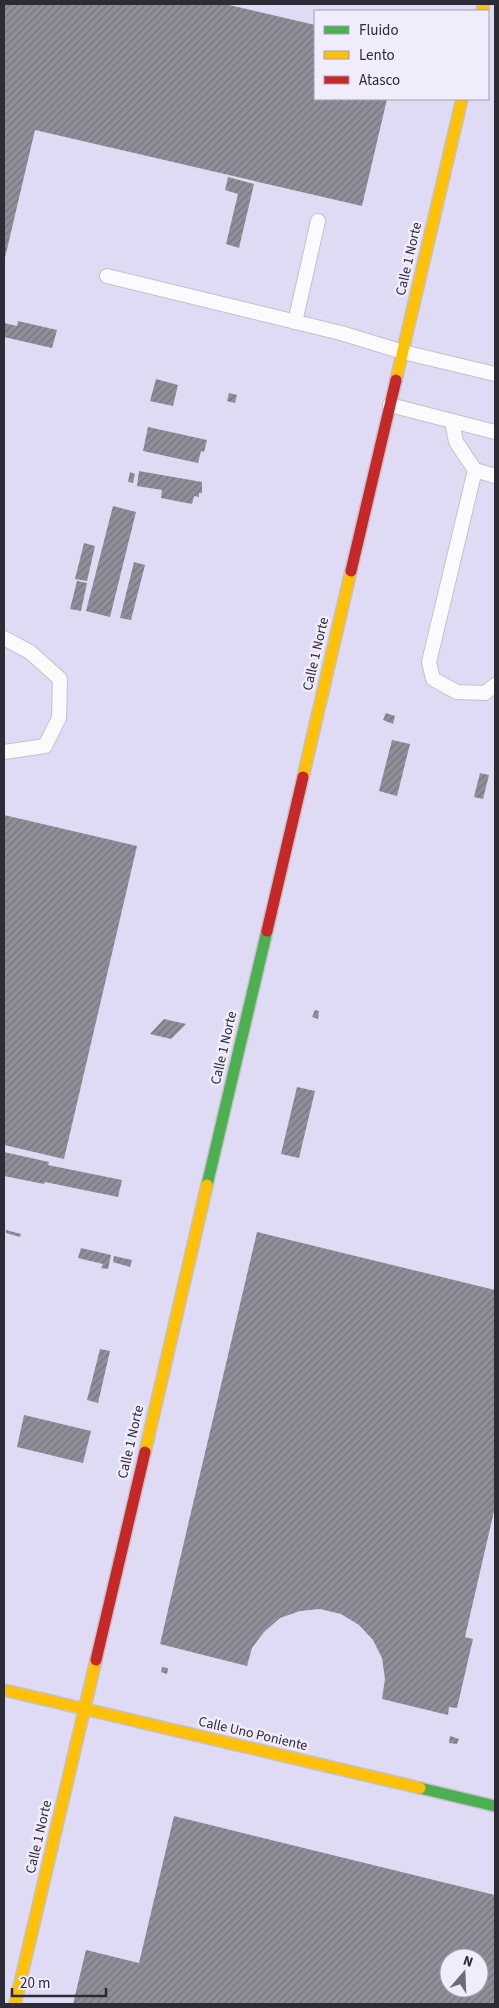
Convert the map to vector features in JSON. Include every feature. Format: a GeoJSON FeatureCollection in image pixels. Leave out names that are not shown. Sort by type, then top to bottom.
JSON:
{"type":"FeatureCollection","features":[{"type":"Feature","properties":{"kind":"street","name":"Calle 1 Norte"},"geometry":{"type":"LineString","coordinates":[[15,2004],[462,100]]}},
{"type":"Feature","properties":{"kind":"street","name":"Calle Uno Poniente"},"geometry":{"type":"LineString","coordinates":[[4,1690],[495,1806]]}},
{"type":"Feature","properties":{"kind":"lane"},"geometry":{"type":"LineString","coordinates":[[295,322],[318,221]]}},
{"type":"Feature","properties":{"kind":"lane"},"geometry":{"type":"LineString","coordinates":[[107,276],[342,333],[403,352],[495,374]]}},
{"type":"Feature","properties":{"kind":"lane"},"geometry":{"type":"LineString","coordinates":[[390,405],[495,432]]}},
{"type":"Feature","properties":{"kind":"lane"},"geometry":{"type":"LineString","coordinates":[[452,421],[456,442],[475,470],[495,476]]}},
{"type":"Feature","properties":{"kind":"lane"},"geometry":{"type":"LineString","coordinates":[[475,470],[429,662],[433,679],[457,692],[485,693],[495,685]]}},
{"type":"Feature","properties":{"kind":"lane"},"geometry":{"type":"LineString","coordinates":[[4,638],[30,652],[60,679],[59,718],[45,746],[4,752]]}},
{"type":"Feature","properties":{"kind":"shaded area"},"geometry":{"type":"Polygon","coordinates":[[[4,4],[495,4],[495,2004],[4,2004],[4,4]]]}},
{"type":"Feature","properties":{"kind":"building"},"geometry":{"type":"Polygon","coordinates":[[[4,4],[225,4],[314,25],[314,100],[387,100],[362,206],[35,130],[4,262],[4,4]]]}},
{"type":"Feature","properties":{"kind":"building"},"geometry":{"type":"Polygon","coordinates":[[[228,177],[254,184],[239,248],[226,244],[238,194],[225,190],[228,177]]]}},
{"type":"Feature","properties":{"kind":"building"},"geometry":{"type":"Polygon","coordinates":[[[18,321],[57,330],[52,348],[4,337],[4,323],[17,326],[18,321]]]}},
{"type":"Feature","properties":{"kind":"building"},"geometry":{"type":"Polygon","coordinates":[[[156,379],[178,385],[173,406],[150,401],[156,379]]]}},
{"type":"Feature","properties":{"kind":"building"},"geometry":{"type":"Polygon","coordinates":[[[229,393],[237,395],[235,403],[227,401],[229,393]]]}},
{"type":"Feature","properties":{"kind":"building"},"geometry":{"type":"Polygon","coordinates":[[[148,427],[207,440],[204,452],[201,451],[198,463],[143,451],[148,427]]]}},
{"type":"Feature","properties":{"kind":"building"},"geometry":{"type":"Polygon","coordinates":[[[139,471],[202,482],[202,493],[199,493],[199,497],[194,496],[192,504],[161,498],[162,490],[137,486],[139,471]]]}},
{"type":"Feature","properties":{"kind":"building"},"geometry":{"type":"Polygon","coordinates":[[[130,472],[135,474],[133,483],[128,482],[130,472]]]}},
{"type":"Feature","properties":{"kind":"building"},"geometry":{"type":"Polygon","coordinates":[[[113,506],[136,512],[110,617],[86,611],[113,506]]]}},
{"type":"Feature","properties":{"kind":"building"},"geometry":{"type":"Polygon","coordinates":[[[84,543],[95,546],[87,581],[75,579],[84,543]]]}},
{"type":"Feature","properties":{"kind":"building"},"geometry":{"type":"Polygon","coordinates":[[[134,562],[145,565],[131,620],[120,618],[134,562]]]}},
{"type":"Feature","properties":{"kind":"building"},"geometry":{"type":"Polygon","coordinates":[[[77,581],[87,583],[81,611],[70,609],[77,581]]]}},
{"type":"Feature","properties":{"kind":"building"},"geometry":{"type":"Polygon","coordinates":[[[386,713],[395,716],[393,724],[383,720],[386,713]]]}},
{"type":"Feature","properties":{"kind":"building"},"geometry":{"type":"Polygon","coordinates":[[[392,740],[410,744],[397,796],[379,791],[392,740]]]}},
{"type":"Feature","properties":{"kind":"building"},"geometry":{"type":"Polygon","coordinates":[[[480,773],[489,775],[483,799],[474,797],[480,773]]]}},
{"type":"Feature","properties":{"kind":"building"},"geometry":{"type":"Polygon","coordinates":[[[4,815],[137,846],[64,1159],[4,1145],[4,815]]]}},
{"type":"Feature","properties":{"kind":"building"},"geometry":{"type":"Polygon","coordinates":[[[315,1010],[319,1011],[318,1019],[312,1017],[315,1010]]]}},
{"type":"Feature","properties":{"kind":"building"},"geometry":{"type":"Polygon","coordinates":[[[164,1019],[186,1024],[171,1039],[150,1034],[164,1019]]]}},
{"type":"Feature","properties":{"kind":"building"},"geometry":{"type":"Polygon","coordinates":[[[297,1087],[315,1091],[299,1158],[281,1154],[297,1087]]]}},
{"type":"Feature","properties":{"kind":"building"},"geometry":{"type":"Polygon","coordinates":[[[4,1152],[49,1162],[48,1165],[122,1180],[118,1197],[45,1182],[44,1184],[4,1176],[4,1152]]]}},
{"type":"Feature","properties":{"kind":"building"},"geometry":{"type":"Polygon","coordinates":[[[6,1230],[21,1234],[20,1237],[6,1233],[6,1230]]]}},
{"type":"Feature","properties":{"kind":"building"},"geometry":{"type":"Polygon","coordinates":[[[257,1232],[495,1290],[495,1507],[465,1637],[473,1639],[457,1708],[449,1707],[448,1715],[382,1699],[385,1679],[382,1658],[373,1640],[359,1625],[341,1614],[320,1609],[300,1611],[280,1618],[264,1632],[252,1648],[247,1666],[160,1644],[257,1232]]]}},
{"type":"Feature","properties":{"kind":"building"},"geometry":{"type":"Polygon","coordinates":[[[81,1248],[111,1255],[108,1269],[101,1268],[103,1264],[78,1258],[81,1248]]]}},
{"type":"Feature","properties":{"kind":"building"},"geometry":{"type":"Polygon","coordinates":[[[114,1256],[132,1260],[130,1267],[113,1262],[114,1256]]]}},
{"type":"Feature","properties":{"kind":"building"},"geometry":{"type":"Polygon","coordinates":[[[100,1349],[110,1351],[98,1403],[87,1400],[100,1349]]]}},
{"type":"Feature","properties":{"kind":"building"},"geometry":{"type":"Polygon","coordinates":[[[24,1415],[91,1431],[83,1463],[17,1447],[24,1415]]]}},
{"type":"Feature","properties":{"kind":"building"},"geometry":{"type":"Polygon","coordinates":[[[162,1667],[168,1668],[167,1674],[161,1672],[162,1667]]]}},
{"type":"Feature","properties":{"kind":"building"},"geometry":{"type":"Polygon","coordinates":[[[450,1736],[459,1739],[457,1744],[449,1743],[450,1736]]]}},
{"type":"Feature","properties":{"kind":"building"},"geometry":{"type":"Polygon","coordinates":[[[174,1816],[495,1895],[495,2004],[73,2004],[86,1950],[139,1963],[174,1816]]]}},
{"type":"Feature","properties":{"kind":"traffic: fast"},"geometry":{"type":"LineString","coordinates":[[207,1185],[267,931]]}},
{"type":"Feature","properties":{"kind":"traffic: fast"},"geometry":{"type":"LineString","coordinates":[[420,1788],[495,1806]]}},
{"type":"Feature","properties":{"kind":"traffic: slow"},"geometry":{"type":"LineString","coordinates":[[482,10],[484,4]]}},
{"type":"Feature","properties":{"kind":"traffic: slow"},"geometry":{"type":"LineString","coordinates":[[396,380],[462,100]]}},
{"type":"Feature","properties":{"kind":"traffic: slow"},"geometry":{"type":"LineString","coordinates":[[303,777],[351,571]]}},
{"type":"Feature","properties":{"kind":"traffic: slow"},"geometry":{"type":"LineString","coordinates":[[145,1452],[207,1185]]}},
{"type":"Feature","properties":{"kind":"traffic: slow"},"geometry":{"type":"LineString","coordinates":[[15,2004],[96,1660]]}},
{"type":"Feature","properties":{"kind":"traffic: slow"},"geometry":{"type":"LineString","coordinates":[[4,1690],[420,1788]]}},
{"type":"Feature","properties":{"kind":"traffic: jam"},"geometry":{"type":"LineString","coordinates":[[351,571],[396,380]]}},
{"type":"Feature","properties":{"kind":"traffic: jam"},"geometry":{"type":"LineString","coordinates":[[267,931],[303,777]]}},
{"type":"Feature","properties":{"kind":"traffic: jam"},"geometry":{"type":"LineString","coordinates":[[96,1660],[145,1452]]}}]}
